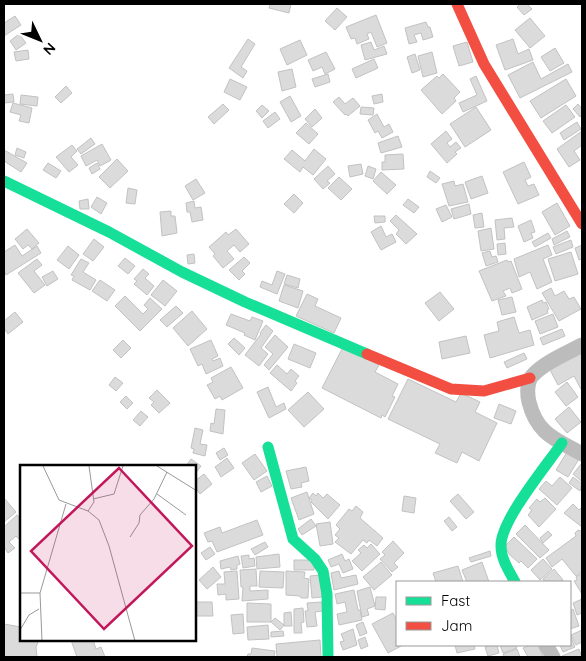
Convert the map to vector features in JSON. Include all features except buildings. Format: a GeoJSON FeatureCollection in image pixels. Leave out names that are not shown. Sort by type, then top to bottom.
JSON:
{"type":"FeatureCollection","features":[{"type":"Feature","properties":{"kind":"street"},"geometry":{"type":"LineString","coordinates":[[457,4],[484,64],[582,224]]}},
{"type":"Feature","properties":{"kind":"street"},"geometry":{"type":"LineString","coordinates":[[4,181],[109,232],[154,258],[237,298],[451,389],[484,391],[530,378],[542,367],[582,346]]}},
{"type":"Feature","properties":{"kind":"street"},"geometry":{"type":"LineString","coordinates":[[530,378],[527,395],[532,416],[538,426],[547,435],[582,454]]}},
{"type":"Feature","properties":{"kind":"street"},"geometry":{"type":"LineString","coordinates":[[514,581],[502,556],[501,542],[507,524],[562,443]]}},
{"type":"Feature","properties":{"kind":"street"},"geometry":{"type":"LineString","coordinates":[[268,447],[293,538],[300,547],[319,563],[323,571],[329,609],[328,657]]}},
{"type":"Feature","properties":{"kind":"street"},"geometry":{"type":"LineString","coordinates":[[547,646],[553,657]]}},
{"type":"Feature","properties":{"kind":"traffic: fast"},"geometry":{"type":"LineString","coordinates":[[4,181],[109,232],[182,272],[245,302],[367,354]]}},
{"type":"Feature","properties":{"kind":"traffic: fast"},"geometry":{"type":"LineString","coordinates":[[514,581],[502,556],[503,535],[516,508],[562,443]]}},
{"type":"Feature","properties":{"kind":"traffic: fast"},"geometry":{"type":"LineString","coordinates":[[268,447],[293,539],[315,559],[323,571],[327,594],[328,657]]}},
{"type":"Feature","properties":{"kind":"traffic: jam"},"geometry":{"type":"LineString","coordinates":[[457,4],[484,64],[582,224]]}},
{"type":"Feature","properties":{"kind":"traffic: jam"},"geometry":{"type":"LineString","coordinates":[[367,354],[451,389],[484,391],[530,378]]}}]}
